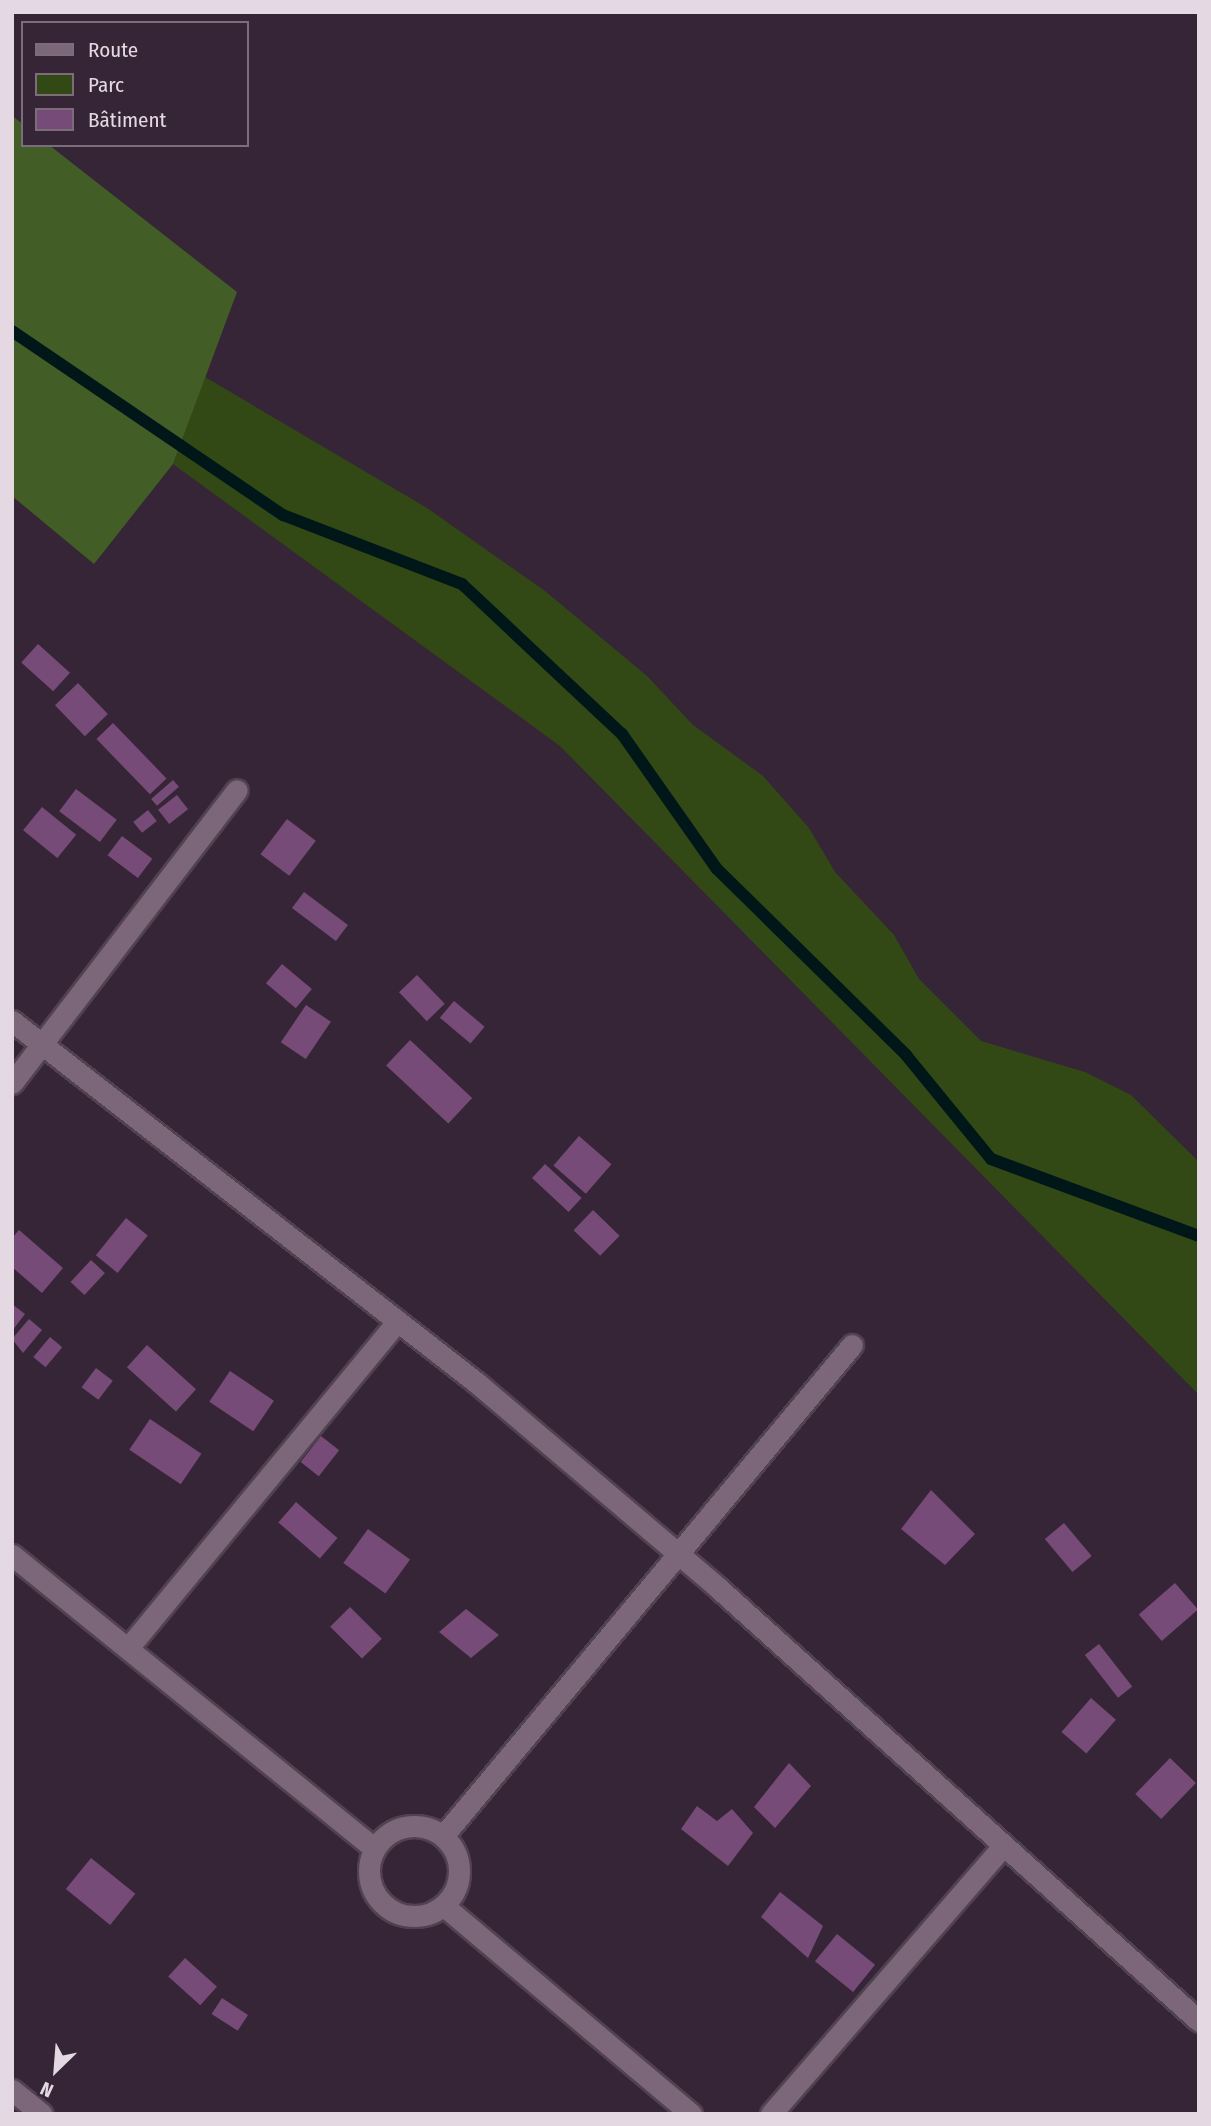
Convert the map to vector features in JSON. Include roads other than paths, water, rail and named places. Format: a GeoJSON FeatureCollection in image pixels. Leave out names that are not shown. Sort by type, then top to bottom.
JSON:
{"type":"FeatureCollection","features":[{"type":"Feature","properties":{"kind":"street"},"geometry":{"type":"LineString","coordinates":[[12,1083],[237,790]]}},
{"type":"Feature","properties":{"kind":"street"},"geometry":{"type":"LineString","coordinates":[[12,1021],[398,1321],[678,1554],[1199,2021]]}},
{"type":"Feature","properties":{"kind":"street"},"geometry":{"type":"LineString","coordinates":[[128,1648],[398,1321]]}},
{"type":"Feature","properties":{"kind":"street"},"geometry":{"type":"LineString","coordinates":[[443,1836],[852,1345]]}},
{"type":"Feature","properties":{"kind":"street"},"geometry":{"type":"LineString","coordinates":[[12,1555],[374,1849]]}},
{"type":"Feature","properties":{"kind":"street"},"geometry":{"type":"LineString","coordinates":[[414,1825],[443,1836],[454,1848],[459,1879],[444,1906],[414,1917],[384,1906],[369,1879],[374,1849],[391,1832],[414,1825]]}},
{"type":"Feature","properties":{"kind":"street"},"geometry":{"type":"LineString","coordinates":[[771,2114],[1003,1846]]}},
{"type":"Feature","properties":{"kind":"street"},"geometry":{"type":"LineString","coordinates":[[444,1906],[691,2114]]}},
{"type":"Feature","properties":{"kind":"street"},"geometry":{"type":"LineString","coordinates":[[12,2090],[43,2114]]}},
{"type":"Feature","properties":{"kind":"waterway"},"geometry":{"type":"LineString","coordinates":[[12,331],[283,515],[462,584],[622,734],[717,869],[906,1055],[991,1159],[1199,1236]]}}]}
